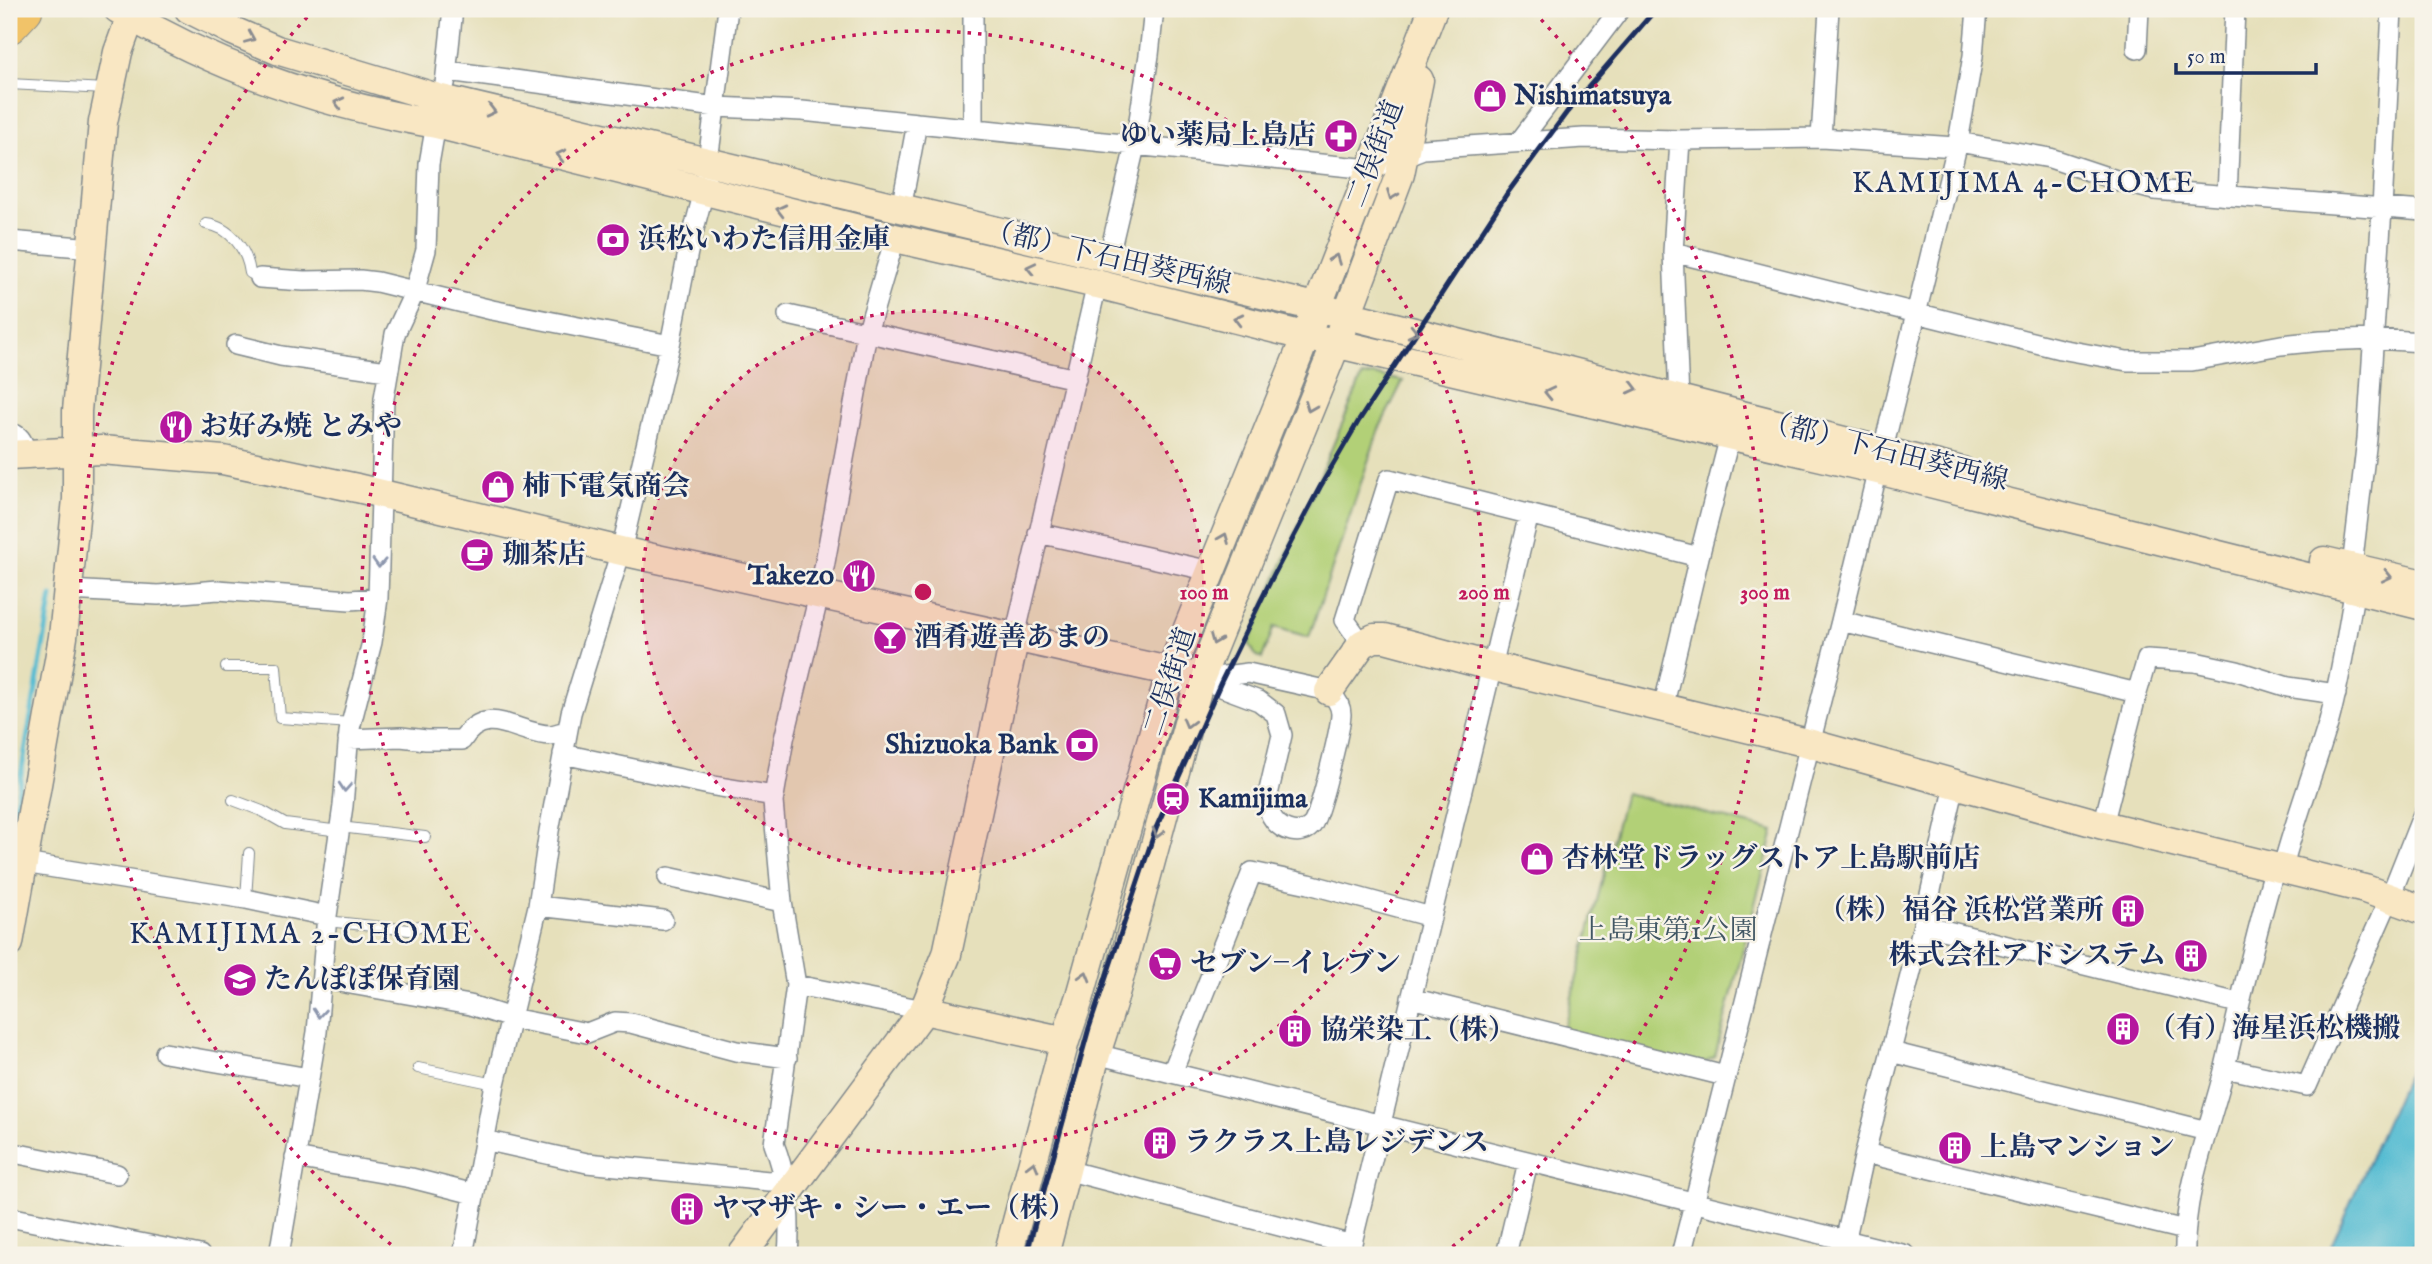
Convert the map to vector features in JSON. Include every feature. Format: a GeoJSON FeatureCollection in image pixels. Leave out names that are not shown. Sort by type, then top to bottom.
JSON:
{"type":"FeatureCollection","features":[{"type":"Feature","properties":{"kind":"highway"},"geometry":{"type":"LineString","coordinates":[[9,25],[23,9]]}},
{"type":"Feature","properties":{"kind":"street"},"geometry":{"type":"LineString","coordinates":[[189,9],[277,50],[439,111]]}},
{"type":"Feature","properties":{"kind":"street"},"geometry":{"type":"LineString","coordinates":[[279,1255],[317,1032],[327,918],[340,829],[349,731],[372,642],[378,598],[387,371],[395,334],[414,293],[426,250],[429,164],[448,71],[453,9]]}},
{"type":"Feature","properties":{"kind":"street"},"geometry":{"type":"LineString","coordinates":[[463,1255],[495,1084],[538,906],[571,713],[621,551],[704,191],[727,9]]}},
{"type":"Feature","properties":{"kind":"street"},"geometry":{"type":"LineString","coordinates":[[973,9],[973,128]]}},
{"type":"Feature","properties":{"kind":"street"},"geometry":{"type":"LineString","coordinates":[[1109,256],[1135,146],[1150,55],[1154,9]]}},
{"type":"Feature","properties":{"kind":"street","name":"二俣街道"},"geometry":{"type":"LineString","coordinates":[[1044,1255],[1096,1054],[1113,1001],[1200,678],[1336,344],[1400,174],[1433,9]]}},
{"type":"Feature","properties":{"kind":"street","name":"二俣街道"},"geometry":{"type":"LineString","coordinates":[[1007,1255],[1171,670],[1433,9]]}},
{"type":"Feature","properties":{"kind":"street"},"geometry":{"type":"LineString","coordinates":[[1520,141],[1620,9]]}},
{"type":"Feature","properties":{"kind":"street"},"geometry":{"type":"LineString","coordinates":[[1821,138],[1829,9]]}},
{"type":"Feature","properties":{"kind":"street"},"geometry":{"type":"LineString","coordinates":[[1681,1255],[1808,743],[1841,621],[1957,145],[1973,56],[1977,9]]}},
{"type":"Feature","properties":{"kind":"street"},"geometry":{"type":"LineString","coordinates":[[2137,49],[2139,9]]}},
{"type":"Feature","properties":{"kind":"street"},"geometry":{"type":"LineString","coordinates":[[2227,196],[2235,9]]}},
{"type":"Feature","properties":{"kind":"street"},"geometry":{"type":"LineString","coordinates":[[2185,1255],[2186,1214],[2225,1068],[2255,933],[2312,776],[2336,694],[2353,578],[2367,439],[2392,9]]}},
{"type":"Feature","properties":{"kind":"street"},"geometry":{"type":"LineString","coordinates":[[9,943],[17,880],[63,638],[69,590],[77,499],[79,386],[103,122],[125,13],[181,43],[266,79],[327,100],[389,116],[439,111]]}},
{"type":"Feature","properties":{"kind":"street"},"geometry":{"type":"LineString","coordinates":[[448,71],[716,107],[802,111],[1370,169],[1423,149],[1584,138],[1821,138],[1957,145],[2050,158],[2154,190],[2423,211]]}},
{"type":"Feature","properties":{"kind":"street","name":"（都）下石田葵西線"},"geometry":{"type":"LineString","coordinates":[[439,111],[709,163],[1109,256],[1679,400],[1881,460]]}},
{"type":"Feature","properties":{"kind":"street","name":"（都）下石田葵西線"},"geometry":{"type":"LineString","coordinates":[[439,111],[704,191],[1336,344],[1730,436],[1881,460],[2155,522],[2353,578],[2423,584]]}},
{"type":"Feature","properties":{"kind":"street"},"geometry":{"type":"LineString","coordinates":[[901,209],[917,123]]}},
{"type":"Feature","properties":{"kind":"street"},"geometry":{"type":"LineString","coordinates":[[1679,400],[1673,252],[1680,140]]}},
{"type":"Feature","properties":{"kind":"street"},"geometry":{"type":"LineString","coordinates":[[788,1255],[787,1186],[774,1144],[796,985],[782,902],[774,796],[784,739],[818,594],[867,333],[895,238]]}},
{"type":"Feature","properties":{"kind":"street"},"geometry":{"type":"LineString","coordinates":[[9,241],[93,248]]}},
{"type":"Feature","properties":{"kind":"street"},"geometry":{"type":"LineString","coordinates":[[1673,252],[2060,349],[2127,361],[2192,361],[2281,345],[2374,339],[2423,342]]}},
{"type":"Feature","properties":{"kind":"street"},"geometry":{"type":"LineString","coordinates":[[260,278],[304,281],[360,280],[670,345]]}},
{"type":"Feature","properties":{"kind":"street"},"geometry":{"type":"LineString","coordinates":[[742,1255],[787,1186],[924,1010],[947,954],[1038,533],[1097,284]]}},
{"type":"Feature","properties":{"kind":"street"},"geometry":{"type":"LineString","coordinates":[[789,315],[1076,379]]}},
{"type":"Feature","properties":{"kind":"street"},"geometry":{"type":"LineString","coordinates":[[236,345],[282,356],[387,371]]}},
{"type":"Feature","properties":{"kind":"street"},"geometry":{"type":"LineString","coordinates":[[1663,708],[1730,436]]}},
{"type":"Feature","properties":{"kind":"street"},"geometry":{"type":"LineString","coordinates":[[15,447],[77,453],[101,450],[223,460],[621,551],[1200,678],[1259,701],[1276,714],[1282,735],[1267,799],[1269,809],[1273,820],[1283,829],[1296,832],[1308,829],[1318,815],[1338,734],[1342,712],[1337,699],[1329,691],[1248,673],[1200,678]]}},
{"type":"Feature","properties":{"kind":"street"},"geometry":{"type":"LineString","coordinates":[[1362,644],[1345,620],[1390,479],[1699,557]]}},
{"type":"Feature","properties":{"kind":"street"},"geometry":{"type":"LineString","coordinates":[[1066,1170],[1350,1250],[1528,514]]}},
{"type":"Feature","properties":{"kind":"street"},"geometry":{"type":"LineString","coordinates":[[1038,533],[1211,570]]}},
{"type":"Feature","properties":{"kind":"street"},"geometry":{"type":"LineString","coordinates":[[2353,578],[2423,606]]}},
{"type":"Feature","properties":{"kind":"street"},"geometry":{"type":"LineString","coordinates":[[69,590],[158,595],[218,590],[350,600],[378,598]]}},
{"type":"Feature","properties":{"kind":"street"},"geometry":{"type":"LineString","coordinates":[[1841,621],[2137,692]]}},
{"type":"Feature","properties":{"kind":"street"},"geometry":{"type":"LineString","coordinates":[[1329,691],[1362,644],[1374,638],[1385,638],[1808,743],[2103,825],[2365,889],[2423,910]]}},
{"type":"Feature","properties":{"kind":"street"},"geometry":{"type":"LineString","coordinates":[[2103,825],[2147,659],[2194,662],[2237,671],[2288,687],[2336,694]]}},
{"type":"Feature","properties":{"kind":"street"},"geometry":{"type":"LineString","coordinates":[[349,731],[426,740],[462,740],[468,730],[478,723],[493,720],[552,735],[568,731]]}},
{"type":"Feature","properties":{"kind":"street"},"geometry":{"type":"LineString","coordinates":[[563,754],[774,796]]}},
{"type":"Feature","properties":{"kind":"street"},"geometry":{"type":"LineString","coordinates":[[1844,1248],[1955,785]]}},
{"type":"Feature","properties":{"kind":"street"},"geometry":{"type":"LineString","coordinates":[[2225,1068],[2307,1086],[2390,897],[2423,814]]}},
{"type":"Feature","properties":{"kind":"street"},"geometry":{"type":"LineString","coordinates":[[1172,1073],[1252,872],[1309,884],[1431,917]]}},
{"type":"Feature","properties":{"kind":"street"},"geometry":{"type":"LineString","coordinates":[[668,877],[782,902]]}},
{"type":"Feature","properties":{"kind":"street"},"geometry":{"type":"LineString","coordinates":[[17,880],[246,899],[327,918]]}},
{"type":"Feature","properties":{"kind":"street"},"geometry":{"type":"LineString","coordinates":[[538,906],[663,920]]}},
{"type":"Feature","properties":{"kind":"street"},"geometry":{"type":"LineString","coordinates":[[1923,925],[2238,1003]]}},
{"type":"Feature","properties":{"kind":"street"},"geometry":{"type":"LineString","coordinates":[[322,979],[470,1005],[511,1018],[587,1033],[615,1022],[631,1023],[736,1051],[787,1058]]}},
{"type":"Feature","properties":{"kind":"street"},"geometry":{"type":"LineString","coordinates":[[796,985],[1065,1041]]}},
{"type":"Feature","properties":{"kind":"street"},"geometry":{"type":"LineString","coordinates":[[1411,998],[1725,1076]]}},
{"type":"Feature","properties":{"kind":"street"},"geometry":{"type":"LineString","coordinates":[[1891,1052],[2207,1131]]}},
{"type":"Feature","properties":{"kind":"street"},"geometry":{"type":"LineString","coordinates":[[165,1053],[309,1078]]}},
{"type":"Feature","properties":{"kind":"street"},"geometry":{"type":"LineString","coordinates":[[1096,1054],[1694,1203],[1844,1248],[1906,1255]]}},
{"type":"Feature","properties":{"kind":"street"},"geometry":{"type":"LineString","coordinates":[[484,1140],[586,1163],[769,1181],[787,1186]]}},
{"type":"Feature","properties":{"kind":"street"},"geometry":{"type":"LineString","coordinates":[[9,1152],[117,1174]]}},
{"type":"Feature","properties":{"kind":"street"},"geometry":{"type":"LineString","coordinates":[[1865,1153],[2185,1230]]}},
{"type":"Feature","properties":{"kind":"street"},"geometry":{"type":"LineString","coordinates":[[295,1158],[411,1178],[474,1194]]}},
{"type":"Feature","properties":{"kind":"street"},"geometry":{"type":"LineString","coordinates":[[1506,1255],[1528,1162]]}},
{"type":"Feature","properties":{"kind":"street"},"geometry":{"type":"LineString","coordinates":[[9,1217],[201,1255]]}},
{"type":"Feature","properties":{"kind":"lane"},"geometry":{"type":"LineString","coordinates":[[9,84],[110,89]]}},
{"type":"Feature","properties":{"kind":"lane"},"geometry":{"type":"LineString","coordinates":[[206,224],[215,225],[241,246],[248,258],[250,273],[260,278]]}},
{"type":"Feature","properties":{"kind":"lane"},"geometry":{"type":"LineString","coordinates":[[226,667],[276,667],[281,718],[349,731]]}},
{"type":"Feature","properties":{"kind":"lane"},"geometry":{"type":"LineString","coordinates":[[233,800],[262,811],[285,824],[425,837]]}},
{"type":"Feature","properties":{"kind":"lane"},"geometry":{"type":"LineString","coordinates":[[246,899],[249,853]]}},
{"type":"Feature","properties":{"kind":"lane"},"geometry":{"type":"LineString","coordinates":[[327,918],[409,930],[419,926]]}},
{"type":"Feature","properties":{"kind":"lane"},"geometry":{"type":"LineString","coordinates":[[418,1068],[495,1084]]}},
{"type":"Feature","properties":{"kind":"green space"},"geometry":{"type":"Polygon","coordinates":[[[1373,375],[1403,381],[1379,429],[1309,637],[1274,627],[1262,658],[1256,656],[1249,643],[1362,377],[1373,375]]]}},
{"type":"Feature","properties":{"kind":"green space","name":"上島東第1公園"},"geometry":{"type":"Polygon","coordinates":[[[1625,793],[1774,831],[1715,1057],[1699,1066],[1563,1031],[1625,793]]]}},
{"type":"Feature","properties":{"kind":"water"},"geometry":{"type":"Polygon","coordinates":[[[2423,1039],[2423,1220],[2409,1255],[2327,1255],[2423,1039]]]}},
{"type":"Feature","properties":{"kind":"waterway"},"geometry":{"type":"LineString","coordinates":[[9,844],[52,596]]}},
{"type":"Feature","properties":{"kind":"railway"},"geometry":{"type":"LineString","coordinates":[[1026,1255],[1089,1028],[1156,828],[1221,682],[1271,580],[1358,422],[1506,195],[1567,112],[1656,9]]}},
{"type":"Feature","properties":{"kind":"place","name":"Nishimatsuya"},"geometry":{"type":"Point","coordinates":[1490,96]}},
{"type":"Feature","properties":{"kind":"place","name":"ゆい薬局上島店"},"geometry":{"type":"Point","coordinates":[1341,136]}},
{"type":"Feature","properties":{"kind":"place","name":"浜松いわた信用金庫"},"geometry":{"type":"Point","coordinates":[613,240]}},
{"type":"Feature","properties":{"kind":"place","name":"お好み焼 とみや"},"geometry":{"type":"Point","coordinates":[176,427]}},
{"type":"Feature","properties":{"kind":"place","name":"柿下電気商会"},"geometry":{"type":"Point","coordinates":[498,487]}},
{"type":"Feature","properties":{"kind":"place","name":"珈茶店"},"geometry":{"type":"Point","coordinates":[477,555]}},
{"type":"Feature","properties":{"kind":"place","name":"Takezo"},"geometry":{"type":"Point","coordinates":[859,576]}},
{"type":"Feature","properties":{"kind":"place","name":"酒肴遊善あまの"},"geometry":{"type":"Point","coordinates":[890,638]}},
{"type":"Feature","properties":{"kind":"place","name":"Shizuoka Bank"},"geometry":{"type":"Point","coordinates":[1082,745]}},
{"type":"Feature","properties":{"kind":"place","name":"Kamijima"},"geometry":{"type":"Point","coordinates":[1173,799]}},
{"type":"Feature","properties":{"kind":"place","name":"杏林堂ドラッグストア上島駅前店"},"geometry":{"type":"Point","coordinates":[1537,859]}},
{"type":"Feature","properties":{"kind":"place","name":"（株）福谷 浜松営業所"},"geometry":{"type":"Point","coordinates":[2128,911]}},
{"type":"Feature","properties":{"kind":"place","name":"株式会社アドシステム"},"geometry":{"type":"Point","coordinates":[2191,956]}},
{"type":"Feature","properties":{"kind":"place","name":"セブン−イレブン"},"geometry":{"type":"Point","coordinates":[1165,964]}},
{"type":"Feature","properties":{"kind":"place","name":"たんぽぽ保育園"},"geometry":{"type":"Point","coordinates":[240,980]}},
{"type":"Feature","properties":{"kind":"place","name":"（有）海星浜松機搬"},"geometry":{"type":"Point","coordinates":[2123,1029]}},
{"type":"Feature","properties":{"kind":"place","name":"協栄染工（株）"},"geometry":{"type":"Point","coordinates":[1295,1031]}},
{"type":"Feature","properties":{"kind":"place","name":"ラクラス上島レジデンス"},"geometry":{"type":"Point","coordinates":[1160,1143]}},
{"type":"Feature","properties":{"kind":"place","name":"上島マンション"},"geometry":{"type":"Point","coordinates":[1955,1148]}},
{"type":"Feature","properties":{"kind":"place","name":"ヤマザキ・シー・エー（株）"},"geometry":{"type":"Point","coordinates":[687,1209]}},
{"type":"Feature","properties":{"kind":"district","name":"KAMIJIMA 4-CHOME"},"geometry":{"type":"Point","coordinates":[2024,184]}},
{"type":"Feature","properties":{"kind":"district","name":"KAMIJIMA 2-CHOME"},"geometry":{"type":"Point","coordinates":[301,935]}}]}
